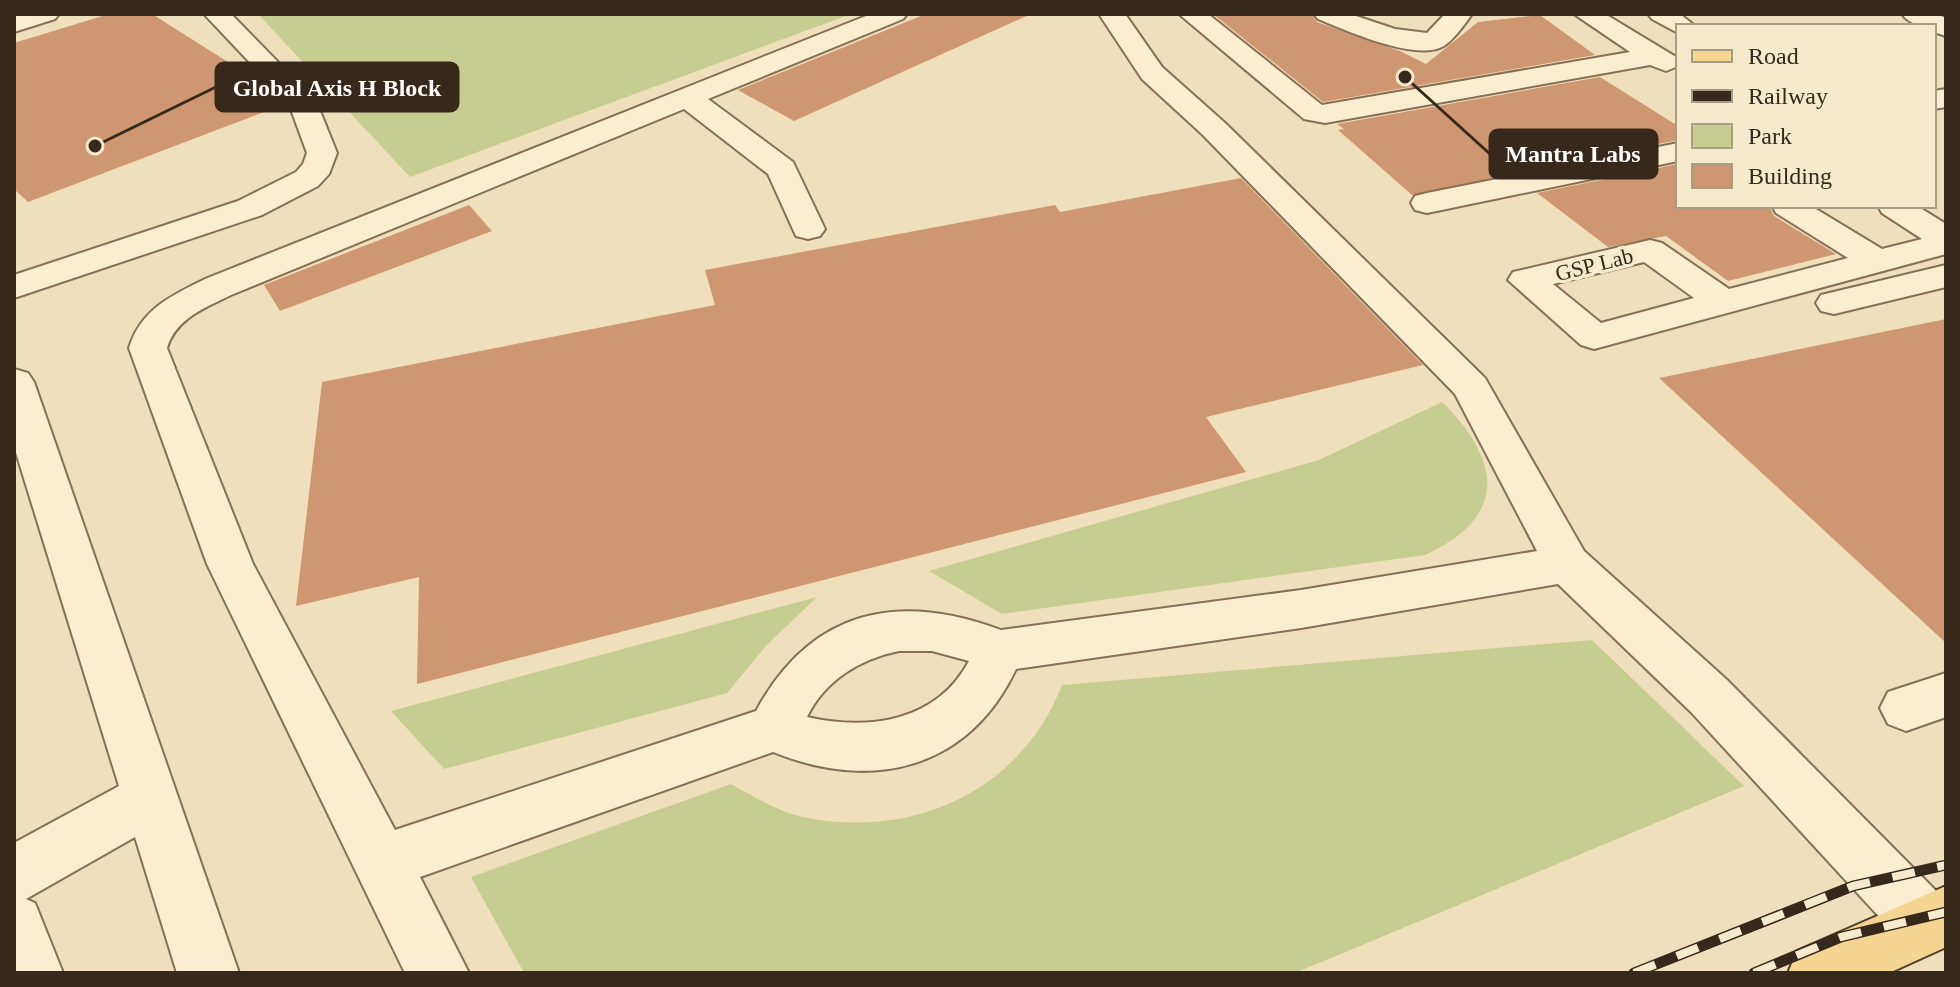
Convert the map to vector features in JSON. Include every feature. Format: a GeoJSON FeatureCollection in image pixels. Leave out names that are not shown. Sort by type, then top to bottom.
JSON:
{"type":"FeatureCollection","features":[{"type":"Feature","properties":{"kind":"main road"},"geometry":{"type":"LineString","coordinates":[[1819,973],[1937,920]]}},
{"type":"Feature","properties":{"kind":"street"},"geometry":{"type":"LineString","coordinates":[[14,24],[46,14]]}},
{"type":"Feature","properties":{"kind":"street"},"geometry":{"type":"LineString","coordinates":[[14,287],[250,208],[279,196],[307,179],[318,167],[322,153],[302,101],[217,14]]}},
{"type":"Feature","properties":{"kind":"street"},"geometry":{"type":"LineString","coordinates":[[438,973],[230,564],[148,348],[151,332],[164,316],[218,287],[894,14]]}},
{"type":"Feature","properties":{"kind":"street"},"geometry":{"type":"LineString","coordinates":[[1112,14],[1152,73],[1214,129],[1471,387],[1567,564],[1709,696],[1937,920]]}},
{"type":"Feature","properties":{"kind":"street"},"geometry":{"type":"LineString","coordinates":[[1192,14],[1314,113],[1325,114],[1666,64]]}},
{"type":"Feature","properties":{"kind":"street"},"geometry":{"type":"LineString","coordinates":[[1327,14],[1386,37],[1409,42],[1434,41],[1459,14]]}},
{"type":"Feature","properties":{"kind":"street"},"geometry":{"type":"LineString","coordinates":[[1593,17],[1638,14]]}},
{"type":"Feature","properties":{"kind":"street"},"geometry":{"type":"LineString","coordinates":[[1661,14],[1678,24]]}},
{"type":"Feature","properties":{"kind":"street"},"geometry":{"type":"LineString","coordinates":[[1915,14],[1946,28]]}},
{"type":"Feature","properties":{"kind":"street"},"geometry":{"type":"LineString","coordinates":[[1593,17],[1666,64]]}},
{"type":"Feature","properties":{"kind":"street"},"geometry":{"type":"LineString","coordinates":[[687,97],[782,169],[808,229]]}},
{"type":"Feature","properties":{"kind":"street"},"geometry":{"type":"LineString","coordinates":[[1427,203],[1676,152]]}},
{"type":"Feature","properties":{"kind":"street"},"geometry":{"type":"LineString","coordinates":[[1792,208],[1907,270]]}},
{"type":"Feature","properties":{"kind":"street"},"geometry":{"type":"LineString","coordinates":[[1811,208],[1907,270],[1946,307]]}},
{"type":"Feature","properties":{"kind":"street"},"geometry":{"type":"LineString","coordinates":[[1634,353],[1907,270],[1946,241],[1897,208]]}},
{"type":"Feature","properties":{"kind":"street"},"geometry":{"type":"LineString","coordinates":[[1723,302],[1907,270]]}},
{"type":"Feature","properties":{"kind":"street"},"geometry":{"type":"LineString","coordinates":[[14,382],[148,799],[208,973]]}},
{"type":"Feature","properties":{"kind":"street"},"geometry":{"type":"LineString","coordinates":[[774,728],[783,705],[798,684],[837,651],[888,631],[917,628],[947,630],[1000,651],[1301,609],[1567,564]]}},
{"type":"Feature","properties":{"kind":"street"},"geometry":{"type":"LineString","coordinates":[[382,862],[774,728],[799,740],[827,748],[856,750],[914,739],[961,711],[979,692],[992,672],[1000,651]]}},
{"type":"Feature","properties":{"kind":"street"},"geometry":{"type":"LineString","coordinates":[[14,875],[148,799]]}},
{"type":"Feature","properties":{"kind":"street"},"geometry":{"type":"LineString","coordinates":[[14,924],[32,973]]}},
{"type":"Feature","properties":{"kind":"green space"},"geometry":{"type":"Polygon","coordinates":[[[258,14],[851,14],[410,177],[258,14]]]}},
{"type":"Feature","properties":{"kind":"green space"},"geometry":{"type":"Polygon","coordinates":[[[1442,402],[1476,445],[1485,466],[1487,486],[1483,505],[1471,523],[1452,540],[1425,555],[1002,614],[929,571],[1319,460],[1442,402]]]}},
{"type":"Feature","properties":{"kind":"green space"},"geometry":{"type":"Polygon","coordinates":[[[817,597],[765,647],[727,693],[444,769],[391,711],[817,597]]]}},
{"type":"Feature","properties":{"kind":"green space"},"geometry":{"type":"Polygon","coordinates":[[[1592,640],[1744,786],[1295,973],[524,973],[471,877],[731,784],[757,799],[803,817],[844,822],[884,821],[922,813],[958,799],[991,779],[1020,754],[1044,722],[1062,685],[1592,640]]]}},
{"type":"Feature","properties":{"kind":"building"},"geometry":{"type":"Polygon","coordinates":[[[109,14],[152,14],[272,90],[285,104],[28,202],[14,189],[14,43],[109,14]]]}},
{"type":"Feature","properties":{"kind":"building"},"geometry":{"type":"Polygon","coordinates":[[[926,14],[1031,14],[794,121],[738,90],[926,14]]]}},
{"type":"Feature","properties":{"kind":"building"},"geometry":{"type":"Polygon","coordinates":[[[1213,14],[1311,14],[1317,22],[1400,51],[1426,64],[1478,22],[1540,15],[1595,55],[1323,102],[1213,14]]]}},
{"type":"Feature","properties":{"kind":"building"},"geometry":{"type":"Polygon","coordinates":[[[1600,77],[1676,125],[1676,140],[1412,195],[1338,130],[1344,129],[1337,124],[1600,77]]]}},
{"type":"Feature","properties":{"kind":"building"},"geometry":{"type":"Polygon","coordinates":[[[1676,164],[1676,208],[1770,208],[1774,216],[1836,254],[1728,281],[1666,236],[1608,247],[1537,193],[1676,164]]]}},
{"type":"Feature","properties":{"kind":"building"},"geometry":{"type":"Polygon","coordinates":[[[1241,178],[1423,365],[1206,417],[1246,472],[417,684],[419,577],[296,606],[322,382],[715,305],[705,270],[1055,205],[1060,212],[1241,178]]]}},
{"type":"Feature","properties":{"kind":"building"},"geometry":{"type":"Polygon","coordinates":[[[469,205],[492,231],[280,311],[264,285],[469,205]]]}},
{"type":"Feature","properties":{"kind":"building"},"geometry":{"type":"Polygon","coordinates":[[[1946,319],[1946,643],[1659,378],[1946,319]]]}},
{"type":"Feature","properties":{"kind":"railway"},"geometry":{"type":"LineString","coordinates":[[1634,973],[1853,886],[1946,865]]}},
{"type":"Feature","properties":{"kind":"railway"},"geometry":{"type":"LineString","coordinates":[[1754,973],[1841,937],[1946,912]]}},
{"type":"Feature","properties":{"kind":"place","name":"Mantra Labs"},"geometry":{"type":"Point","coordinates":[1405,77]}},
{"type":"Feature","properties":{"kind":"place","name":"Global Axis H Block"},"geometry":{"type":"Point","coordinates":[95,146]}}]}
